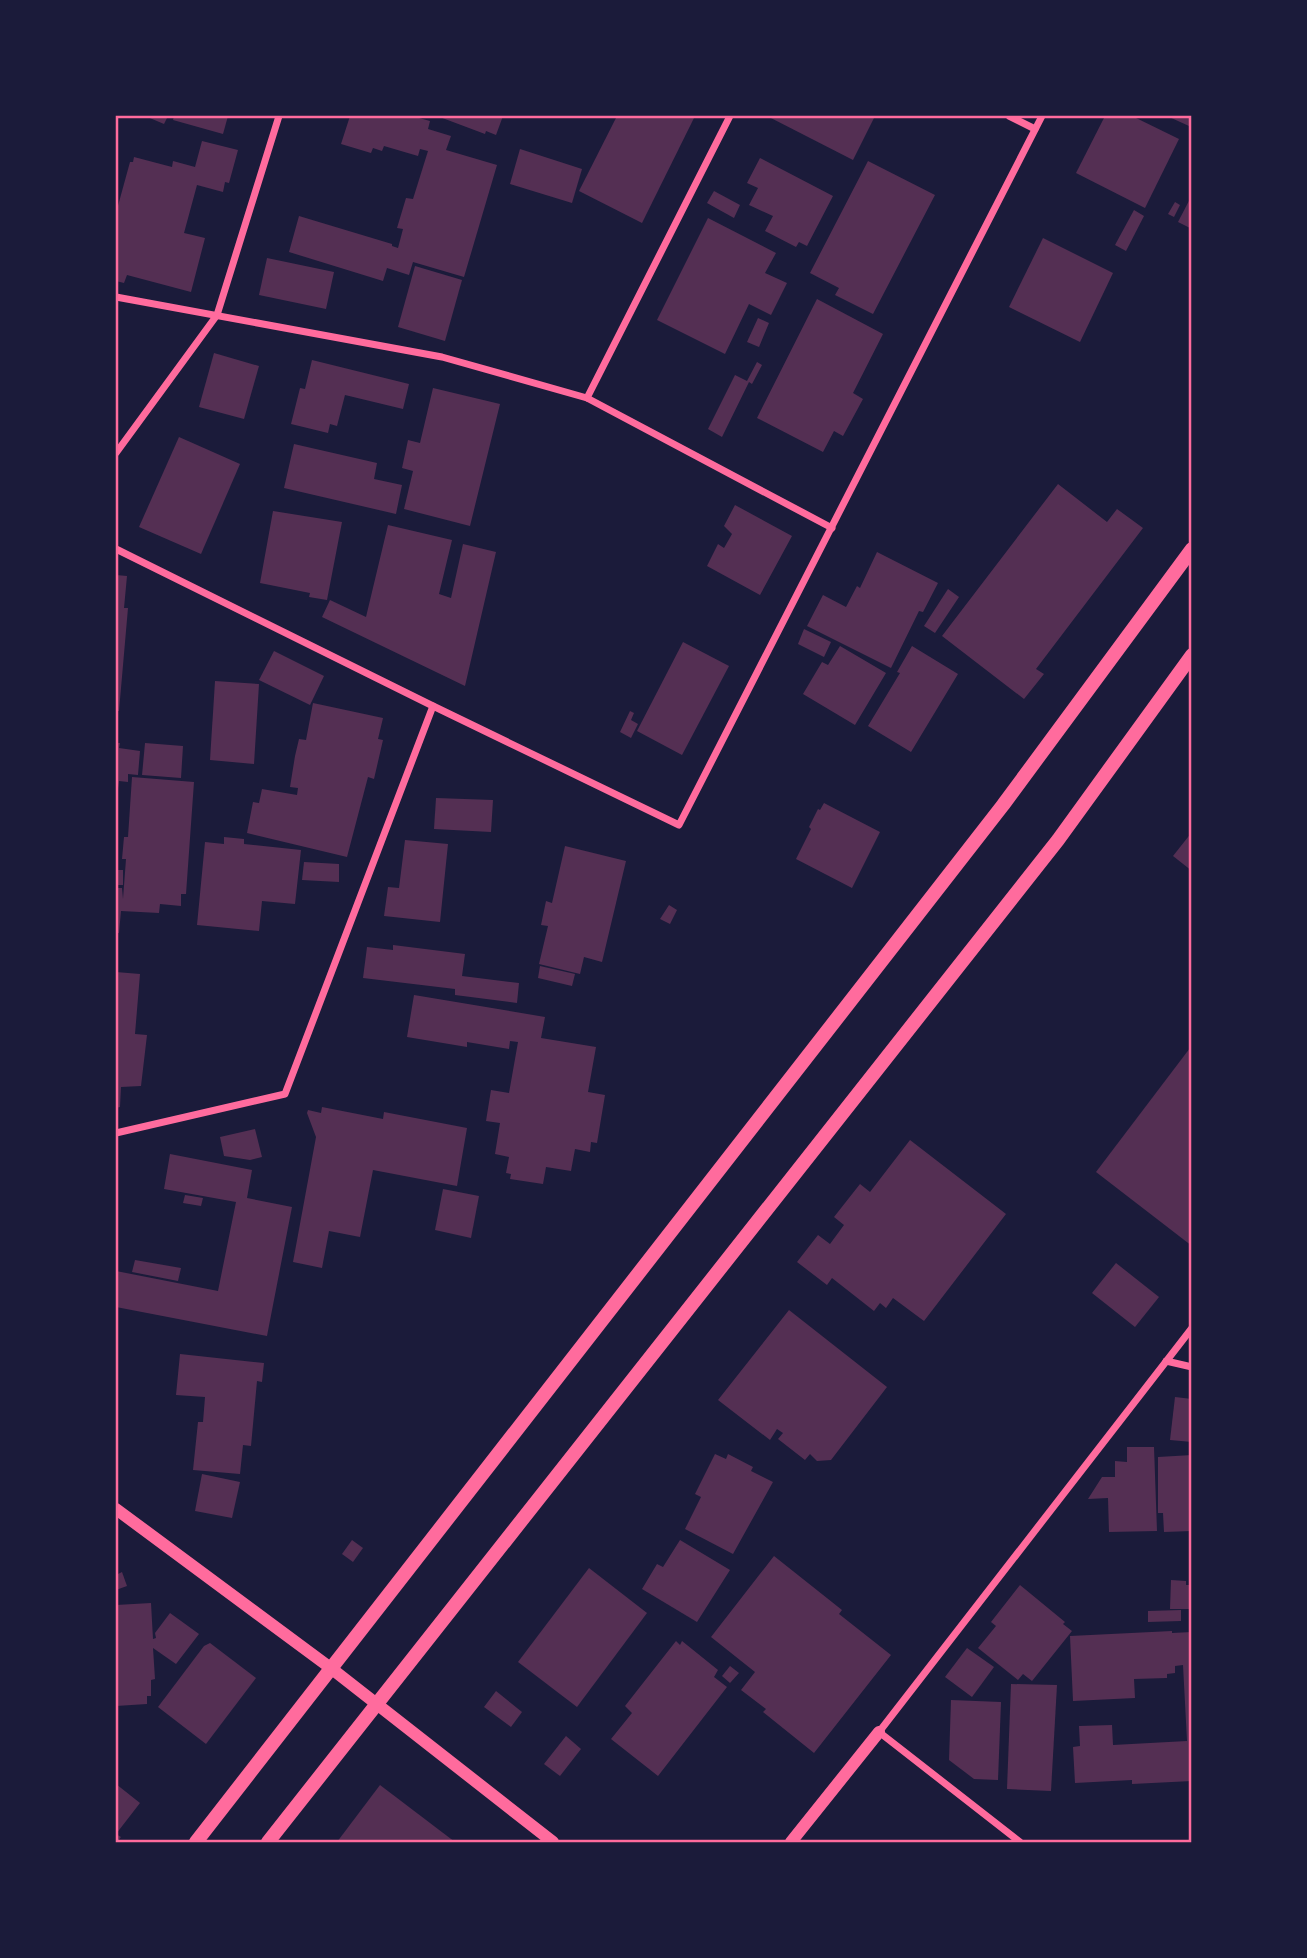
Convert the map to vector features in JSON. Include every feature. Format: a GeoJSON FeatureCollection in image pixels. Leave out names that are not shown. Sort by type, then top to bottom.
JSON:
{"type":"FeatureCollection","features":[{"type":"Feature","properties":{"kind":"main road"},"geometry":{"type":"LineString","coordinates":[[195,1843],[995,816],[1192,549]]}},
{"type":"Feature","properties":{"kind":"main road"},"geometry":{"type":"LineString","coordinates":[[268,1843],[1059,840],[1192,655]]}},
{"type":"Feature","properties":{"kind":"street"},"geometry":{"type":"LineString","coordinates":[[116,453],[217,315],[279,116]]}},
{"type":"Feature","properties":{"kind":"street"},"geometry":{"type":"LineString","coordinates":[[587,398],[730,116]]}},
{"type":"Feature","properties":{"kind":"street"},"geometry":{"type":"LineString","coordinates":[[1009,116],[1035,129]]}},
{"type":"Feature","properties":{"kind":"street"},"geometry":{"type":"LineString","coordinates":[[116,549],[680,825],[1042,116]]}},
{"type":"Feature","properties":{"kind":"street"},"geometry":{"type":"LineString","coordinates":[[116,298],[442,357],[587,398],[832,528]]}},
{"type":"Feature","properties":{"kind":"street"},"geometry":{"type":"LineString","coordinates":[[116,1133],[285,1094],[433,706]]}},
{"type":"Feature","properties":{"kind":"street"},"geometry":{"type":"LineString","coordinates":[[791,1843],[1192,1328]]}},
{"type":"Feature","properties":{"kind":"street"},"geometry":{"type":"LineString","coordinates":[[1166,1361],[1192,1367]]}},
{"type":"Feature","properties":{"kind":"street"},"geometry":{"type":"LineString","coordinates":[[116,1509],[332,1669],[553,1843]]}},
{"type":"Feature","properties":{"kind":"street"},"geometry":{"type":"LineString","coordinates":[[879,1732],[1020,1843]]}},
{"type":"Feature","properties":{"kind":"building"},"geometry":{"type":"Polygon","coordinates":[[[145,116],[168,116],[164,124],[145,116]]]}},
{"type":"Feature","properties":{"kind":"building"},"geometry":{"type":"Polygon","coordinates":[[[174,116],[228,116],[223,134],[173,120],[174,116]]]}},
{"type":"Feature","properties":{"kind":"building"},"geometry":{"type":"Polygon","coordinates":[[[350,116],[412,116],[430,121],[428,129],[451,136],[446,150],[497,165],[464,277],[413,262],[409,275],[387,268],[383,281],[289,252],[299,216],[398,248],[403,229],[397,228],[406,198],[413,199],[428,151],[420,149],[418,156],[384,146],[382,151],[373,148],[371,153],[341,144],[350,116]]]}},
{"type":"Feature","properties":{"kind":"building"},"geometry":{"type":"Polygon","coordinates":[[[437,116],[503,116],[496,135],[486,131],[485,134],[437,116]]]}},
{"type":"Feature","properties":{"kind":"building"},"geometry":{"type":"Polygon","coordinates":[[[617,116],[695,116],[642,223],[579,191],[617,116]]]}},
{"type":"Feature","properties":{"kind":"building"},"geometry":{"type":"Polygon","coordinates":[[[767,116],[875,116],[853,160],[767,116]]]}},
{"type":"Feature","properties":{"kind":"building"},"geometry":{"type":"Polygon","coordinates":[[[1105,116],[1132,116],[1179,139],[1145,208],[1076,173],[1105,116]]]}},
{"type":"Feature","properties":{"kind":"building"},"geometry":{"type":"Polygon","coordinates":[[[1167,116],[1192,116],[1192,121],[1189,126],[1167,116]]]}},
{"type":"Feature","properties":{"kind":"building"},"geometry":{"type":"Polygon","coordinates":[[[202,141],[238,150],[229,183],[225,182],[223,192],[197,185],[184,233],[205,238],[191,292],[127,275],[124,283],[116,281],[116,213],[130,162],[133,162],[134,157],[172,167],[173,161],[195,167],[202,141]]]}},
{"type":"Feature","properties":{"kind":"building"},"geometry":{"type":"Polygon","coordinates":[[[520,149],[582,169],[572,203],[510,184],[520,149]]]}},
{"type":"Feature","properties":{"kind":"building"},"geometry":{"type":"Polygon","coordinates":[[[760,158],[833,196],[807,246],[799,242],[796,247],[765,231],[773,216],[749,205],[758,188],[747,183],[760,158]]]}},
{"type":"Feature","properties":{"kind":"building"},"geometry":{"type":"Polygon","coordinates":[[[868,161],[935,195],[873,314],[835,295],[839,288],[810,273],[868,161]]]}},
{"type":"Feature","properties":{"kind":"building"},"geometry":{"type":"Polygon","coordinates":[[[714,191],[740,205],[734,218],[707,203],[714,191]]]}},
{"type":"Feature","properties":{"kind":"building"},"geometry":{"type":"Polygon","coordinates":[[[1192,195],[1192,229],[1178,222],[1192,195]]]}},
{"type":"Feature","properties":{"kind":"building"},"geometry":{"type":"Polygon","coordinates":[[[1175,202],[1180,205],[1174,217],[1168,214],[1175,202]]]}},
{"type":"Feature","properties":{"kind":"building"},"geometry":{"type":"Polygon","coordinates":[[[1134,210],[1144,216],[1126,251],[1115,245],[1134,210]]]}},
{"type":"Feature","properties":{"kind":"building"},"geometry":{"type":"Polygon","coordinates":[[[708,218],[776,253],[765,273],[787,283],[771,315],[749,304],[725,354],[657,320],[708,218]]]}},
{"type":"Feature","properties":{"kind":"building"},"geometry":{"type":"Polygon","coordinates":[[[1043,238],[1113,273],[1080,342],[1009,307],[1043,238]]]}},
{"type":"Feature","properties":{"kind":"building"},"geometry":{"type":"Polygon","coordinates":[[[267,258],[334,272],[326,309],[259,295],[267,258]]]}},
{"type":"Feature","properties":{"kind":"building"},"geometry":{"type":"Polygon","coordinates":[[[415,266],[462,280],[445,341],[398,327],[415,266]]]}},
{"type":"Feature","properties":{"kind":"building"},"geometry":{"type":"Polygon","coordinates":[[[817,299],[883,334],[853,393],[863,399],[843,436],[834,431],[823,452],[757,418],[817,299]]]}},
{"type":"Feature","properties":{"kind":"building"},"geometry":{"type":"Polygon","coordinates":[[[758,318],[769,323],[759,347],[747,342],[758,318]]]}},
{"type":"Feature","properties":{"kind":"building"},"geometry":{"type":"Polygon","coordinates":[[[214,353],[259,366],[244,419],[199,407],[214,353]]]}},
{"type":"Feature","properties":{"kind":"building"},"geometry":{"type":"Polygon","coordinates":[[[312,360],[409,384],[403,409],[345,395],[337,426],[330,424],[328,433],[291,424],[300,388],[305,389],[312,360]]]}},
{"type":"Feature","properties":{"kind":"building"},"geometry":{"type":"Polygon","coordinates":[[[757,362],[762,365],[752,384],[749,382],[722,437],[708,429],[735,375],[747,381],[757,362]]]}},
{"type":"Feature","properties":{"kind":"building"},"geometry":{"type":"Polygon","coordinates":[[[433,388],[500,404],[470,526],[404,509],[413,471],[402,468],[408,440],[420,443],[433,388]]]}},
{"type":"Feature","properties":{"kind":"building"},"geometry":{"type":"Polygon","coordinates":[[[179,437],[240,464],[201,554],[139,527],[179,437]]]}},
{"type":"Feature","properties":{"kind":"building"},"geometry":{"type":"Polygon","coordinates":[[[294,444],[377,463],[374,479],[402,485],[396,514],[284,488],[294,444]]]}},
{"type":"Feature","properties":{"kind":"building"},"geometry":{"type":"Polygon","coordinates":[[[1058,484],[1107,522],[1117,509],[1143,528],[1036,669],[1044,674],[1024,699],[942,636],[1058,484]]]}},
{"type":"Feature","properties":{"kind":"building"},"geometry":{"type":"Polygon","coordinates":[[[735,505],[792,536],[760,595],[707,566],[718,544],[724,548],[732,534],[724,526],[735,505]]]}},
{"type":"Feature","properties":{"kind":"building"},"geometry":{"type":"Polygon","coordinates":[[[273,511],[342,522],[327,600],[309,597],[310,593],[260,583],[273,511]]]}},
{"type":"Feature","properties":{"kind":"building"},"geometry":{"type":"Polygon","coordinates":[[[388,525],[452,540],[439,594],[451,598],[463,544],[496,552],[465,686],[322,617],[330,600],[366,617],[388,525]]]}},
{"type":"Feature","properties":{"kind":"building"},"geometry":{"type":"Polygon","coordinates":[[[877,552],[938,583],[923,612],[919,611],[891,668],[807,626],[823,595],[846,607],[857,586],[860,588],[877,552]]]}},
{"type":"Feature","properties":{"kind":"building"},"geometry":{"type":"Polygon","coordinates":[[[116,575],[127,576],[124,608],[128,608],[119,711],[116,711],[116,575]]]}},
{"type":"Feature","properties":{"kind":"building"},"geometry":{"type":"Polygon","coordinates":[[[948,589],[959,597],[935,633],[924,626],[948,589]]]}},
{"type":"Feature","properties":{"kind":"building"},"geometry":{"type":"Polygon","coordinates":[[[804,629],[831,642],[824,657],[798,644],[804,629]]]}},
{"type":"Feature","properties":{"kind":"building"},"geometry":{"type":"Polygon","coordinates":[[[683,642],[729,666],[682,755],[637,731],[683,642]]]}},
{"type":"Feature","properties":{"kind":"building"},"geometry":{"type":"Polygon","coordinates":[[[840,646],[886,673],[855,725],[803,694],[822,662],[828,665],[840,646]]]}},
{"type":"Feature","properties":{"kind":"building"},"geometry":{"type":"Polygon","coordinates":[[[912,646],[958,674],[911,752],[868,726],[900,673],[897,672],[912,646]]]}},
{"type":"Feature","properties":{"kind":"building"},"geometry":{"type":"Polygon","coordinates":[[[274,651],[324,676],[310,705],[259,680],[274,651]]]}},
{"type":"Feature","properties":{"kind":"building"},"geometry":{"type":"Polygon","coordinates":[[[215,681],[259,684],[254,764],[210,760],[215,681]]]}},
{"type":"Feature","properties":{"kind":"building"},"geometry":{"type":"Polygon","coordinates":[[[313,703],[383,718],[378,739],[383,740],[374,779],[368,777],[347,857],[247,833],[253,802],[259,803],[262,789],[297,795],[298,788],[290,787],[295,756],[299,739],[306,740],[313,703]]]}},
{"type":"Feature","properties":{"kind":"building"},"geometry":{"type":"Polygon","coordinates":[[[630,711],[634,713],[631,720],[638,724],[631,738],[620,732],[630,711]]]}},
{"type":"Feature","properties":{"kind":"building"},"geometry":{"type":"Polygon","coordinates":[[[116,743],[120,743],[119,748],[140,751],[138,775],[128,774],[128,782],[119,781],[117,797],[116,743]]]}},
{"type":"Feature","properties":{"kind":"building"},"geometry":{"type":"Polygon","coordinates":[[[145,743],[183,746],[181,778],[142,775],[145,743]]]}},
{"type":"Feature","properties":{"kind":"building"},"geometry":{"type":"Polygon","coordinates":[[[132,777],[194,782],[186,894],[181,894],[181,906],[160,904],[159,913],[121,911],[119,933],[116,933],[116,888],[122,888],[123,899],[126,859],[122,859],[124,837],[128,837],[132,777]]]}},
{"type":"Feature","properties":{"kind":"building"},"geometry":{"type":"Polygon","coordinates":[[[436,798],[493,800],[491,832],[434,829],[436,798]]]}},
{"type":"Feature","properties":{"kind":"building"},"geometry":{"type":"Polygon","coordinates":[[[824,803],[880,832],[852,888],[796,859],[818,809],[820,810],[824,803]]]}},
{"type":"Feature","properties":{"kind":"building"},"geometry":{"type":"Polygon","coordinates":[[[1192,832],[1192,871],[1173,856],[1192,832]]]}},
{"type":"Feature","properties":{"kind":"building"},"geometry":{"type":"Polygon","coordinates":[[[224,837],[244,839],[244,844],[301,850],[295,904],[262,901],[259,931],[197,925],[205,842],[224,844],[224,837]]]}},
{"type":"Feature","properties":{"kind":"building"},"geometry":{"type":"Polygon","coordinates":[[[405,840],[448,844],[440,922],[384,916],[388,887],[399,888],[405,840]]]}},
{"type":"Feature","properties":{"kind":"building"},"geometry":{"type":"Polygon","coordinates":[[[565,846],[626,861],[602,962],[584,957],[580,974],[539,964],[548,926],[541,925],[546,901],[552,903],[565,846]]]}},
{"type":"Feature","properties":{"kind":"building"},"geometry":{"type":"Polygon","coordinates":[[[304,862],[339,864],[339,882],[302,880],[304,862]]]}},
{"type":"Feature","properties":{"kind":"building"},"geometry":{"type":"Polygon","coordinates":[[[116,870],[123,870],[123,885],[116,885],[116,870]]]}},
{"type":"Feature","properties":{"kind":"building"},"geometry":{"type":"Polygon","coordinates":[[[669,905],[677,910],[670,924],[660,919],[669,905]]]}},
{"type":"Feature","properties":{"kind":"building"},"geometry":{"type":"Polygon","coordinates":[[[393,945],[465,954],[462,976],[519,983],[517,1003],[455,995],[455,989],[363,978],[367,947],[393,950],[393,945]]]}},
{"type":"Feature","properties":{"kind":"building"},"geometry":{"type":"Polygon","coordinates":[[[540,966],[575,974],[572,986],[538,978],[540,966]]]}},
{"type":"Feature","properties":{"kind":"building"},"geometry":{"type":"Polygon","coordinates":[[[116,972],[140,974],[135,1034],[147,1035],[141,1086],[121,1087],[120,1107],[116,1108],[116,972]]]}},
{"type":"Feature","properties":{"kind":"building"},"geometry":{"type":"Polygon","coordinates":[[[414,995],[545,1017],[541,1038],[596,1047],[588,1092],[605,1095],[597,1143],[591,1142],[590,1152],[575,1149],[571,1171],[546,1167],[543,1184],[510,1179],[511,1174],[506,1173],[509,1157],[495,1154],[500,1123],[486,1121],[491,1090],[509,1093],[518,1042],[510,1041],[509,1049],[467,1042],[467,1047],[407,1037],[414,995]]]}},
{"type":"Feature","properties":{"kind":"building"},"geometry":{"type":"Polygon","coordinates":[[[1190,1048],[1192,1050],[1192,1246],[1096,1172],[1190,1048]]]}},
{"type":"Feature","properties":{"kind":"building"},"geometry":{"type":"Polygon","coordinates":[[[322,1107],[383,1119],[384,1112],[467,1128],[457,1186],[373,1170],[360,1237],[329,1231],[322,1268],[293,1262],[316,1137],[307,1113],[308,1110],[321,1113],[322,1107]]]}},
{"type":"Feature","properties":{"kind":"building"},"geometry":{"type":"Polygon","coordinates":[[[255,1129],[262,1157],[250,1160],[224,1156],[220,1137],[255,1129]]]}},
{"type":"Feature","properties":{"kind":"building"},"geometry":{"type":"Polygon","coordinates":[[[910,1140],[1006,1214],[924,1321],[893,1298],[886,1308],[880,1303],[874,1311],[832,1278],[827,1285],[797,1262],[818,1235],[830,1244],[844,1225],[834,1217],[860,1184],[870,1192],[910,1140]]]}},
{"type":"Feature","properties":{"kind":"building"},"geometry":{"type":"Polygon","coordinates":[[[170,1154],[252,1170],[247,1198],[292,1207],[267,1336],[116,1307],[116,1271],[218,1291],[236,1202],[164,1189],[170,1154]]]}},
{"type":"Feature","properties":{"kind":"building"},"geometry":{"type":"Polygon","coordinates":[[[443,1189],[479,1196],[471,1238],[435,1230],[443,1189]]]}},
{"type":"Feature","properties":{"kind":"building"},"geometry":{"type":"Polygon","coordinates":[[[185,1195],[203,1198],[201,1206],[183,1203],[185,1195]]]}},
{"type":"Feature","properties":{"kind":"building"},"geometry":{"type":"Polygon","coordinates":[[[135,1260],[181,1268],[178,1281],[132,1272],[135,1260]]]}},
{"type":"Feature","properties":{"kind":"building"},"geometry":{"type":"Polygon","coordinates":[[[1116,1263],[1159,1297],[1135,1327],[1092,1293],[1116,1263]]]}},
{"type":"Feature","properties":{"kind":"building"},"geometry":{"type":"Polygon","coordinates":[[[789,1310],[887,1387],[831,1460],[817,1461],[810,1454],[805,1460],[778,1439],[783,1433],[777,1429],[770,1440],[718,1400],[789,1310]]]}},
{"type":"Feature","properties":{"kind":"building"},"geometry":{"type":"Polygon","coordinates":[[[180,1354],[264,1363],[262,1382],[257,1381],[251,1446],[243,1445],[240,1474],[193,1470],[198,1422],[203,1422],[205,1397],[176,1395],[180,1354]]]}},
{"type":"Feature","properties":{"kind":"building"},"geometry":{"type":"Polygon","coordinates":[[[1175,1397],[1192,1399],[1192,1442],[1170,1440],[1175,1397]]]}},
{"type":"Feature","properties":{"kind":"building"},"geometry":{"type":"Polygon","coordinates":[[[1127,1447],[1154,1447],[1157,1531],[1109,1532],[1108,1498],[1088,1499],[1102,1477],[1115,1477],[1115,1461],[1127,1462],[1127,1447]]]}},
{"type":"Feature","properties":{"kind":"building"},"geometry":{"type":"Polygon","coordinates":[[[715,1454],[726,1459],[728,1454],[753,1467],[751,1471],[773,1482],[733,1554],[685,1529],[701,1497],[695,1494],[715,1454]]]}},
{"type":"Feature","properties":{"kind":"building"},"geometry":{"type":"Polygon","coordinates":[[[1192,1455],[1192,1531],[1164,1532],[1163,1513],[1158,1513],[1158,1457],[1192,1455]]]}},
{"type":"Feature","properties":{"kind":"building"},"geometry":{"type":"Polygon","coordinates":[[[202,1474],[240,1482],[232,1518],[195,1511],[202,1474]]]}},
{"type":"Feature","properties":{"kind":"building"},"geometry":{"type":"Polygon","coordinates":[[[352,1540],[363,1548],[353,1562],[342,1554],[352,1540]]]}},
{"type":"Feature","properties":{"kind":"building"},"geometry":{"type":"Polygon","coordinates":[[[680,1540],[730,1570],[697,1622],[642,1589],[657,1564],[663,1567],[680,1540]]]}},
{"type":"Feature","properties":{"kind":"building"},"geometry":{"type":"Polygon","coordinates":[[[774,1556],[842,1610],[839,1614],[891,1655],[814,1753],[763,1712],[766,1709],[741,1690],[755,1672],[711,1637],[774,1556]]]}},
{"type":"Feature","properties":{"kind":"building"},"geometry":{"type":"Polygon","coordinates":[[[589,1568],[647,1613],[577,1707],[518,1662],[589,1568]]]}},
{"type":"Feature","properties":{"kind":"building"},"geometry":{"type":"Polygon","coordinates":[[[122,1572],[127,1586],[116,1590],[116,1575],[122,1572]]]}},
{"type":"Feature","properties":{"kind":"building"},"geometry":{"type":"Polygon","coordinates":[[[1171,1580],[1186,1581],[1186,1585],[1192,1585],[1192,1609],[1170,1609],[1171,1580]]]}},
{"type":"Feature","properties":{"kind":"building"},"geometry":{"type":"Polygon","coordinates":[[[1020,1585],[1065,1622],[1063,1624],[1072,1631],[1032,1681],[1023,1674],[1018,1680],[978,1648],[996,1626],[991,1622],[1020,1585]]]}},
{"type":"Feature","properties":{"kind":"building"},"geometry":{"type":"Polygon","coordinates":[[[151,1603],[153,1639],[170,1613],[199,1634],[176,1664],[153,1648],[155,1679],[151,1680],[151,1696],[147,1696],[147,1704],[116,1706],[116,1605],[151,1603]]]}},
{"type":"Feature","properties":{"kind":"building"},"geometry":{"type":"Polygon","coordinates":[[[1181,1610],[1181,1621],[1148,1622],[1148,1611],[1181,1610]]]}},
{"type":"Feature","properties":{"kind":"building"},"geometry":{"type":"Polygon","coordinates":[[[1192,1632],[1192,1781],[1075,1783],[1073,1747],[1080,1746],[1079,1726],[1112,1725],[1113,1745],[1187,1741],[1183,1665],[1175,1666],[1175,1673],[1167,1674],[1167,1678],[1134,1679],[1135,1698],[1073,1701],[1070,1636],[1192,1632]]]}},
{"type":"Feature","properties":{"kind":"building"},"geometry":{"type":"Polygon","coordinates":[[[676,1641],[680,1645],[682,1641],[718,1670],[714,1677],[727,1687],[658,1776],[611,1739],[632,1713],[625,1706],[676,1641]]]}},
{"type":"Feature","properties":{"kind":"building"},"geometry":{"type":"Polygon","coordinates":[[[210,1643],[256,1678],[206,1744],[158,1707],[204,1646],[210,1643]]]}},
{"type":"Feature","properties":{"kind":"building"},"geometry":{"type":"Polygon","coordinates":[[[967,1648],[994,1667],[972,1697],[945,1677],[967,1648]]]}},
{"type":"Feature","properties":{"kind":"building"},"geometry":{"type":"Polygon","coordinates":[[[730,1666],[739,1673],[730,1683],[722,1676],[730,1666]]]}},
{"type":"Feature","properties":{"kind":"building"},"geometry":{"type":"Polygon","coordinates":[[[1011,1684],[1057,1685],[1051,1791],[1007,1789],[1011,1684]]]}},
{"type":"Feature","properties":{"kind":"building"},"geometry":{"type":"Polygon","coordinates":[[[496,1691],[522,1712],[511,1727],[484,1707],[496,1691]]]}},
{"type":"Feature","properties":{"kind":"building"},"geometry":{"type":"Polygon","coordinates":[[[951,1700],[1001,1702],[998,1780],[974,1779],[949,1760],[951,1700]]]}},
{"type":"Feature","properties":{"kind":"building"},"geometry":{"type":"Polygon","coordinates":[[[566,1736],[581,1749],[560,1776],[544,1764],[566,1736]]]}},
{"type":"Feature","properties":{"kind":"building"},"geometry":{"type":"Polygon","coordinates":[[[116,1784],[140,1803],[116,1834],[116,1784]]]}},
{"type":"Feature","properties":{"kind":"building"},"geometry":{"type":"Polygon","coordinates":[[[380,1785],[455,1842],[337,1842],[380,1785]]]}}]}
